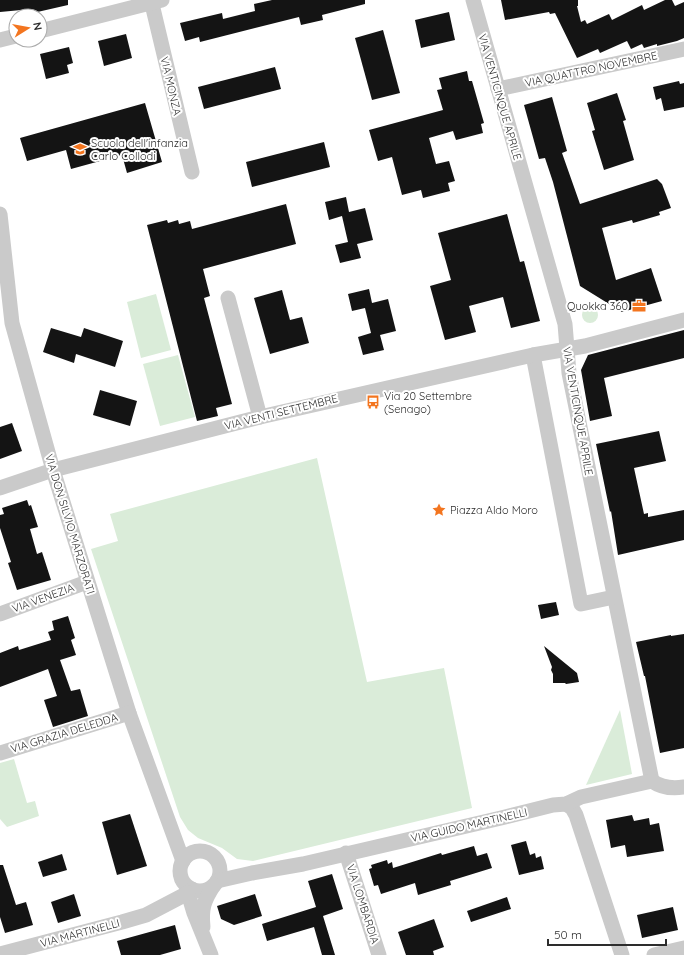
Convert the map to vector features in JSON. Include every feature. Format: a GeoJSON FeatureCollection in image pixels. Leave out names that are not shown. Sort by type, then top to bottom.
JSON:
{"type":"FeatureCollection","features":[{"type":"Feature","properties":{"kind":"street","name":"VIA VENTICINQUE APRILE"},"geometry":{"type":"LineString","coordinates":[[473,0],[565,324],[569,373],[652,781]]}},
{"type":"Feature","properties":{"kind":"street"},"geometry":{"type":"LineString","coordinates":[[48,28],[155,1]]}},
{"type":"Feature","properties":{"kind":"street","name":"VIA MONZA"},"geometry":{"type":"LineString","coordinates":[[155,1],[192,172]]}},
{"type":"Feature","properties":{"kind":"street","name":"VIA QUATTRO NOVEMBRE"},"geometry":{"type":"LineString","coordinates":[[498,89],[684,49]]}},
{"type":"Feature","properties":{"kind":"street","name":"VIA DON SILVIO MARZORATI"},"geometry":{"type":"LineString","coordinates":[[0,214],[12,323],[53,470],[128,713],[183,861]]}},
{"type":"Feature","properties":{"kind":"street"},"geometry":{"type":"LineString","coordinates":[[228,298],[260,417]]}},
{"type":"Feature","properties":{"kind":"street","name":"VIA VENTI SETTEMBRE"},"geometry":{"type":"LineString","coordinates":[[0,488],[53,470],[260,417],[533,355],[585,346],[684,320]]}},
{"type":"Feature","properties":{"kind":"street"},"geometry":{"type":"LineString","coordinates":[[533,355],[581,604],[614,597]]}},
{"type":"Feature","properties":{"kind":"street","name":"VIA VENEZIA"},"geometry":{"type":"LineString","coordinates":[[0,614],[87,582]]}},
{"type":"Feature","properties":{"kind":"street","name":"VIA GRAZIA DELEDDA"},"geometry":{"type":"LineString","coordinates":[[0,753],[128,713]]}},
{"type":"Feature","properties":{"kind":"street"},"geometry":{"type":"LineString","coordinates":[[652,781],[671,789],[684,787]]}},
{"type":"Feature","properties":{"kind":"street","name":"VIA GUIDO MARTINELLI"},"geometry":{"type":"LineString","coordinates":[[252,873],[302,864],[553,805],[566,804],[582,797],[652,781]]}},
{"type":"Feature","properties":{"kind":"street"},"geometry":{"type":"LineString","coordinates":[[566,804],[572,808],[576,815],[622,955]]}},
{"type":"Feature","properties":{"kind":"street","name":"VIA DON SILVIO MARZORATI"},"geometry":{"type":"LineString","coordinates":[[171,827],[195,852]]}},
{"type":"Feature","properties":{"kind":"street"},"geometry":{"type":"LineString","coordinates":[[201,928],[202,913],[206,897],[216,883],[220,869],[215,858],[206,852],[195,852],[190,854],[183,861],[180,869],[181,877],[190,891],[201,928],[211,955]]}},
{"type":"Feature","properties":{"kind":"street","name":"VIA LOMBARDIA"},"geometry":{"type":"LineString","coordinates":[[346,853],[379,955]]}},
{"type":"Feature","properties":{"kind":"street"},"geometry":{"type":"LineString","coordinates":[[218,862],[235,870],[252,873]]}},
{"type":"Feature","properties":{"kind":"street"},"geometry":{"type":"LineString","coordinates":[[190,891],[204,891],[216,883],[252,873]]}},
{"type":"Feature","properties":{"kind":"street"},"geometry":{"type":"LineString","coordinates":[[159,908],[181,877]]}},
{"type":"Feature","properties":{"kind":"street","name":"VIA MARTINELLI"},"geometry":{"type":"LineString","coordinates":[[0,954],[122,922],[146,914],[190,891]]}},
{"type":"Feature","properties":{"kind":"street","name":"VIA MARTINELLI"},"geometry":{"type":"LineString","coordinates":[[159,908],[182,910],[201,928]]}},
{"type":"Feature","properties":{"kind":"street"},"geometry":{"type":"LineString","coordinates":[[654,955],[684,948]]}},
{"type":"Feature","properties":{"kind":"green space"},"geometry":{"type":"Polygon","coordinates":[[[156,294],[171,350],[141,358],[127,302],[156,294]]]}},
{"type":"Feature","properties":{"kind":"green space"},"geometry":{"type":"Polygon","coordinates":[[[587,307],[593,307],[598,312],[596,321],[593,323],[587,323],[582,318],[582,312],[587,307]]]}},
{"type":"Feature","properties":{"kind":"green space"},"geometry":{"type":"Polygon","coordinates":[[[178,355],[195,417],[160,426],[143,364],[178,355]]]}},
{"type":"Feature","properties":{"kind":"green space"},"geometry":{"type":"Polygon","coordinates":[[[317,458],[367,682],[444,668],[472,808],[253,861],[237,859],[222,848],[198,838],[188,830],[180,817],[91,549],[118,541],[110,514],[317,458]]]}},
{"type":"Feature","properties":{"kind":"green space"},"geometry":{"type":"Polygon","coordinates":[[[620,710],[632,774],[586,785],[620,710]]]}},
{"type":"Feature","properties":{"kind":"green space"},"geometry":{"type":"Polygon","coordinates":[[[14,759],[27,803],[35,801],[39,816],[7,827],[0,819],[0,763],[14,759]]]}},
{"type":"Feature","properties":{"kind":"building"},"geometry":{"type":"Polygon","coordinates":[[[0,0],[68,0],[68,5],[48,10],[48,8],[8,8],[8,11],[0,12],[0,0]]]}},
{"type":"Feature","properties":{"kind":"building"},"geometry":{"type":"Polygon","coordinates":[[[272,0],[365,0],[365,4],[322,15],[323,20],[301,25],[299,17],[200,42],[199,37],[185,41],[180,23],[222,13],[223,19],[255,11],[254,4],[272,0]]]}},
{"type":"Feature","properties":{"kind":"building"},"geometry":{"type":"Polygon","coordinates":[[[501,0],[578,0],[577,6],[581,22],[585,20],[587,24],[609,14],[612,20],[642,5],[644,10],[665,0],[672,0],[675,6],[684,2],[684,38],[657,46],[657,44],[644,48],[642,44],[631,49],[627,41],[600,53],[598,49],[577,58],[555,13],[550,14],[549,12],[505,20],[501,0]]]}},
{"type":"Feature","properties":{"kind":"building"},"geometry":{"type":"Polygon","coordinates":[[[449,12],[455,40],[421,48],[415,20],[449,12]]]}},
{"type":"Feature","properties":{"kind":"building"},"geometry":{"type":"Polygon","coordinates":[[[383,30],[400,93],[372,100],[355,38],[383,30]]]}},
{"type":"Feature","properties":{"kind":"building"},"geometry":{"type":"Polygon","coordinates":[[[126,34],[132,58],[104,66],[98,41],[126,34]]]}},
{"type":"Feature","properties":{"kind":"building"},"geometry":{"type":"Polygon","coordinates":[[[69,47],[73,63],[67,65],[69,73],[46,79],[40,54],[69,47]]]}},
{"type":"Feature","properties":{"kind":"building"},"geometry":{"type":"Polygon","coordinates":[[[275,67],[281,89],[204,109],[198,87],[275,67]]]}},
{"type":"Feature","properties":{"kind":"building"},"geometry":{"type":"Polygon","coordinates":[[[467,71],[469,81],[472,81],[484,123],[481,124],[483,133],[456,140],[453,131],[429,138],[436,164],[449,161],[455,181],[448,183],[450,191],[423,198],[421,190],[402,195],[392,157],[378,161],[369,130],[443,110],[437,90],[442,89],[439,78],[467,71]]]}},
{"type":"Feature","properties":{"kind":"building"},"geometry":{"type":"Polygon","coordinates":[[[679,81],[680,84],[684,83],[684,107],[664,111],[661,98],[656,100],[653,87],[679,81]]]}},
{"type":"Feature","properties":{"kind":"building"},"geometry":{"type":"Polygon","coordinates":[[[617,93],[626,120],[623,121],[634,160],[604,170],[592,131],[595,130],[587,103],[617,93]]]}},
{"type":"Feature","properties":{"kind":"building"},"geometry":{"type":"Polygon","coordinates":[[[552,97],[567,151],[562,153],[580,204],[657,179],[662,184],[671,208],[659,212],[660,215],[633,223],[632,220],[602,228],[616,280],[651,268],[662,301],[622,312],[580,286],[553,182],[545,158],[539,159],[524,105],[552,97]]]}},
{"type":"Feature","properties":{"kind":"building"},"geometry":{"type":"Polygon","coordinates":[[[145,103],[162,162],[127,173],[122,155],[71,169],[66,150],[27,161],[20,138],[145,103]]]}},
{"type":"Feature","properties":{"kind":"building"},"geometry":{"type":"Polygon","coordinates":[[[324,142],[330,167],[252,187],[246,162],[324,142]]]}},
{"type":"Feature","properties":{"kind":"building"},"geometry":{"type":"Polygon","coordinates":[[[346,197],[349,212],[365,208],[373,240],[357,244],[361,258],[340,263],[335,245],[348,242],[342,216],[329,220],[325,202],[346,197]]]}},
{"type":"Feature","properties":{"kind":"building"},"geometry":{"type":"Polygon","coordinates":[[[286,204],[296,244],[203,269],[210,296],[204,298],[232,404],[216,408],[218,416],[197,421],[147,225],[167,220],[168,223],[178,220],[179,224],[190,221],[192,229],[286,204]]]}},
{"type":"Feature","properties":{"kind":"building"},"geometry":{"type":"Polygon","coordinates":[[[507,214],[520,262],[524,261],[540,321],[511,328],[503,297],[469,306],[476,332],[445,340],[430,286],[451,280],[438,233],[507,214]]]}},
{"type":"Feature","properties":{"kind":"building"},"geometry":{"type":"Polygon","coordinates":[[[369,289],[372,303],[388,299],[396,331],[380,335],[384,350],[363,355],[358,337],[371,333],[365,308],[352,311],[348,294],[369,289]]]}},
{"type":"Feature","properties":{"kind":"building"},"geometry":{"type":"Polygon","coordinates":[[[282,290],[290,320],[302,317],[309,343],[270,354],[254,298],[282,290]]]}},
{"type":"Feature","properties":{"kind":"building"},"geometry":{"type":"Polygon","coordinates":[[[51,328],[81,337],[84,328],[123,341],[115,367],[76,354],[74,363],[43,352],[51,328]]]}},
{"type":"Feature","properties":{"kind":"building"},"geometry":{"type":"Polygon","coordinates":[[[684,330],[684,358],[604,378],[612,416],[590,421],[581,370],[588,355],[684,330]]]}},
{"type":"Feature","properties":{"kind":"building"},"geometry":{"type":"Polygon","coordinates":[[[100,390],[137,401],[130,426],[93,415],[100,390]]]}},
{"type":"Feature","properties":{"kind":"building"},"geometry":{"type":"Polygon","coordinates":[[[12,423],[22,451],[0,459],[0,427],[12,423]]]}},
{"type":"Feature","properties":{"kind":"building"},"geometry":{"type":"Polygon","coordinates":[[[659,431],[666,461],[634,468],[644,514],[648,513],[648,517],[684,510],[684,540],[618,555],[611,511],[610,512],[596,444],[659,431]]]}},
{"type":"Feature","properties":{"kind":"building"},"geometry":{"type":"Polygon","coordinates":[[[27,500],[29,506],[31,505],[38,527],[30,529],[37,554],[42,552],[51,580],[17,590],[8,563],[11,562],[0,528],[0,515],[4,514],[2,508],[27,500]]]}},
{"type":"Feature","properties":{"kind":"building"},"geometry":{"type":"Polygon","coordinates":[[[556,602],[559,615],[541,619],[538,605],[556,602]]]}},
{"type":"Feature","properties":{"kind":"building"},"geometry":{"type":"Polygon","coordinates":[[[68,616],[75,638],[71,640],[76,655],[60,660],[71,691],[80,689],[88,716],[53,727],[44,700],[57,696],[48,669],[0,687],[0,653],[18,646],[19,650],[51,640],[48,632],[54,630],[52,621],[68,616]]]}},
{"type":"Feature","properties":{"kind":"building"},"geometry":{"type":"Polygon","coordinates":[[[684,634],[684,748],[660,753],[645,676],[636,642],[684,634]]]}},
{"type":"Feature","properties":{"kind":"building"},"geometry":{"type":"Polygon","coordinates":[[[544,646],[577,673],[579,682],[566,684],[553,683],[552,667],[544,646]]]}},
{"type":"Feature","properties":{"kind":"building"},"geometry":{"type":"Polygon","coordinates":[[[130,814],[147,866],[117,875],[102,822],[130,814]]]}},
{"type":"Feature","properties":{"kind":"building"},"geometry":{"type":"Polygon","coordinates":[[[632,815],[634,821],[649,818],[650,825],[659,823],[664,851],[627,857],[625,845],[611,848],[606,820],[632,815]]]}},
{"type":"Feature","properties":{"kind":"building"},"geometry":{"type":"Polygon","coordinates":[[[526,841],[530,855],[535,853],[536,858],[541,856],[544,869],[519,875],[511,845],[526,841]]]}},
{"type":"Feature","properties":{"kind":"building"},"geometry":{"type":"Polygon","coordinates":[[[474,846],[477,856],[487,853],[492,868],[450,881],[451,885],[418,895],[415,883],[381,894],[378,885],[374,886],[369,869],[372,868],[371,865],[387,860],[388,864],[392,862],[393,868],[441,853],[442,855],[474,846]]]}},
{"type":"Feature","properties":{"kind":"building"},"geometry":{"type":"Polygon","coordinates":[[[62,854],[67,870],[43,877],[38,862],[62,854]]]}},
{"type":"Feature","properties":{"kind":"building"},"geometry":{"type":"Polygon","coordinates":[[[0,865],[3,865],[16,905],[26,902],[33,925],[5,933],[0,917],[0,865]]]}},
{"type":"Feature","properties":{"kind":"building"},"geometry":{"type":"Polygon","coordinates":[[[332,874],[343,909],[323,916],[335,955],[322,955],[314,927],[267,941],[262,924],[316,907],[308,881],[332,874]]]}},
{"type":"Feature","properties":{"kind":"building"},"geometry":{"type":"Polygon","coordinates":[[[74,894],[81,916],[58,923],[51,902],[74,894]]]}},
{"type":"Feature","properties":{"kind":"building"},"geometry":{"type":"Polygon","coordinates":[[[255,894],[262,916],[234,925],[221,919],[217,906],[255,894]]]}},
{"type":"Feature","properties":{"kind":"building"},"geometry":{"type":"Polygon","coordinates":[[[507,897],[511,909],[471,922],[467,911],[507,897]]]}},
{"type":"Feature","properties":{"kind":"building"},"geometry":{"type":"Polygon","coordinates":[[[673,907],[678,930],[642,938],[637,915],[673,907]]]}},
{"type":"Feature","properties":{"kind":"building"},"geometry":{"type":"Polygon","coordinates":[[[434,919],[444,947],[433,951],[434,955],[406,955],[398,932],[434,919]]]}},
{"type":"Feature","properties":{"kind":"building"},"geometry":{"type":"Polygon","coordinates":[[[175,925],[181,949],[160,955],[121,955],[117,941],[175,925]]]}},
{"type":"Feature","properties":{"kind":"place","name":"Scuola dell'infanzia Carlo Collodi"},"geometry":{"type":"Point","coordinates":[80,149]}},
{"type":"Feature","properties":{"kind":"place","name":"Quokka 360"},"geometry":{"type":"Point","coordinates":[639,306]}},
{"type":"Feature","properties":{"kind":"place","name":"Via 20 Settembre (Senago)"},"geometry":{"type":"Point","coordinates":[373,402]}},
{"type":"Feature","properties":{"kind":"place","name":"Piazza Aldo Moro"},"geometry":{"type":"Point","coordinates":[439,510]}}]}
